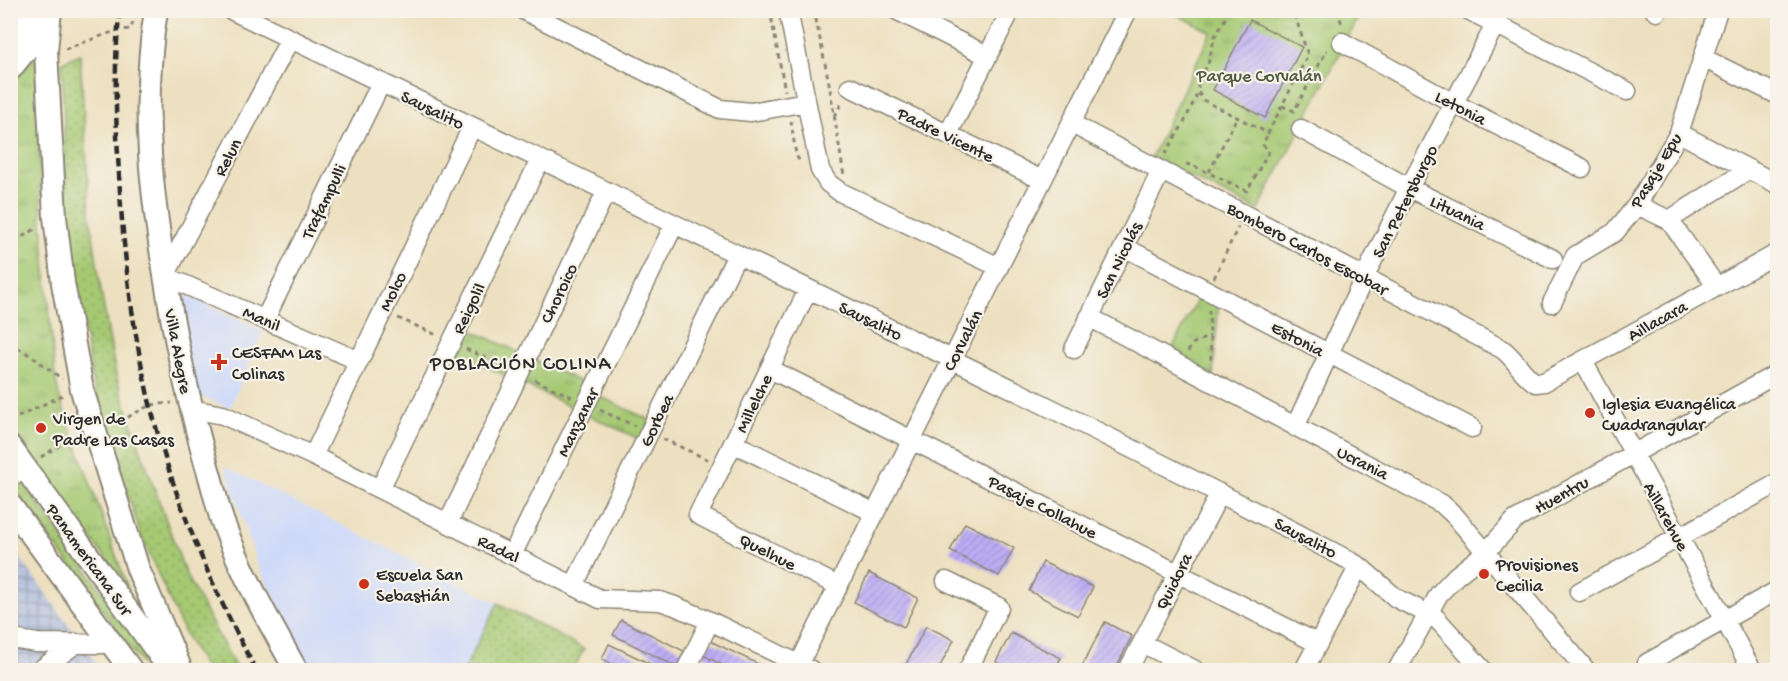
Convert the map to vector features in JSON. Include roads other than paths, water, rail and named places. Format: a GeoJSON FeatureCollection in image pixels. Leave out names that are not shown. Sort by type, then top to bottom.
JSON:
{"type":"FeatureCollection","features":[{"type":"Feature","properties":{"kind":"main road"},"geometry":{"type":"LineString","coordinates":[[10,63],[25,10]]}},
{"type":"Feature","properties":{"kind":"main road"},"geometry":{"type":"LineString","coordinates":[[49,10],[46,51],[55,217],[63,283],[82,390],[138,569],[181,670]]}},
{"type":"Feature","properties":{"kind":"main road"},"geometry":{"type":"LineString","coordinates":[[10,69],[36,37],[49,10]]}},
{"type":"Feature","properties":{"kind":"main road","name":"Villa Alegre"},"geometry":{"type":"LineString","coordinates":[[156,10],[149,83],[148,148],[154,212],[178,353],[222,519],[237,557],[296,670]]}},
{"type":"Feature","properties":{"kind":"main road","name":"Panamericana Sur"},"geometry":{"type":"LineString","coordinates":[[10,447],[17,473],[171,670]]}},
{"type":"Feature","properties":{"kind":"main road","name":"Panamericana Sur"},"geometry":{"type":"LineString","coordinates":[[10,505],[131,670]]}},
{"type":"Feature","properties":{"kind":"street","name":"Sausalito"},"geometry":{"type":"LineString","coordinates":[[231,10],[1220,492],[1359,566],[1396,597],[1427,613],[1446,627],[1483,670]]}},
{"type":"Feature","properties":{"kind":"street"},"geometry":{"type":"LineString","coordinates":[[523,10],[720,109],[751,112],[806,102]]}},
{"type":"Feature","properties":{"kind":"street"},"geometry":{"type":"LineString","coordinates":[[788,10],[820,170],[828,183],[847,195],[999,267]]}},
{"type":"Feature","properties":{"kind":"street"},"geometry":{"type":"LineString","coordinates":[[896,10],[988,56]]}},
{"type":"Feature","properties":{"kind":"street"},"geometry":{"type":"LineString","coordinates":[[948,134],[1011,10]]}},
{"type":"Feature","properties":{"kind":"street","name":"Corvalán"},"geometry":{"type":"LineString","coordinates":[[802,669],[838,586],[1128,10]]}},
{"type":"Feature","properties":{"kind":"street"},"geometry":{"type":"LineString","coordinates":[[1468,10],[1499,18],[1627,91]]}},
{"type":"Feature","properties":{"kind":"street","name":"Pasaje Epu"},"geometry":{"type":"LineString","coordinates":[[1552,303],[1575,256],[1615,232],[1637,205],[1679,133],[1718,10]]}},
{"type":"Feature","properties":{"kind":"street","name":"San Petersburgo"},"geometry":{"type":"LineString","coordinates":[[1295,427],[1364,278],[1499,18]]}},
{"type":"Feature","properties":{"kind":"street","name":"Relun"},"geometry":{"type":"LineString","coordinates":[[165,276],[290,39]]}},
{"type":"Feature","properties":{"kind":"street","name":"Letonia"},"geometry":{"type":"LineString","coordinates":[[1336,40],[1455,104],[1582,168]]}},
{"type":"Feature","properties":{"kind":"street"},"geometry":{"type":"LineString","coordinates":[[1702,58],[1778,95]]}},
{"type":"Feature","properties":{"kind":"street","name":"Trafampulli"},"geometry":{"type":"LineString","coordinates":[[265,319],[381,83]]}},
{"type":"Feature","properties":{"kind":"street","name":"Padre Vicente"},"geometry":{"type":"LineString","coordinates":[[850,87],[1042,180]]}},
{"type":"Feature","properties":{"kind":"street","name":"Bombero Carlos Escobar"},"geometry":{"type":"LineString","coordinates":[[1072,124],[1167,165],[1198,191],[1503,349],[1536,383]]}},
{"type":"Feature","properties":{"kind":"street","name":"Molco"},"geometry":{"type":"LineString","coordinates":[[313,456],[472,127]]}},
{"type":"Feature","properties":{"kind":"street","name":"Lituania"},"geometry":{"type":"LineString","coordinates":[[1301,129],[1409,188],[1553,259]]}},
{"type":"Feature","properties":{"kind":"street"},"geometry":{"type":"LineString","coordinates":[[1679,133],[1777,184]]}},
{"type":"Feature","properties":{"kind":"street","name":"Reigolil"},"geometry":{"type":"LineString","coordinates":[[380,489],[540,160]]}},
{"type":"Feature","properties":{"kind":"street","name":"San Nicolás"},"geometry":{"type":"LineString","coordinates":[[1074,349],[1167,165]]}},
{"type":"Feature","properties":{"kind":"street"},"geometry":{"type":"LineString","coordinates":[[1669,219],[1748,170]]}},
{"type":"Feature","properties":{"kind":"street","name":"Choroico"},"geometry":{"type":"LineString","coordinates":[[448,523],[606,192]]}},
{"type":"Feature","properties":{"kind":"street"},"geometry":{"type":"LineString","coordinates":[[1637,205],[1669,219],[1716,287]]}},
{"type":"Feature","properties":{"kind":"street","name":"Manzanar"},"geometry":{"type":"LineString","coordinates":[[512,555],[674,225]]}},
{"type":"Feature","properties":{"kind":"street","name":"Estonia"},"geometry":{"type":"LineString","coordinates":[[1124,247],[1472,428]]}},
{"type":"Feature","properties":{"kind":"street","name":"Aillacara"},"geometry":{"type":"LineString","coordinates":[[1536,383],[1544,382],[1778,253]]}},
{"type":"Feature","properties":{"kind":"street","name":"Gorbea"},"geometry":{"type":"LineString","coordinates":[[574,585],[737,255]]}},
{"type":"Feature","properties":{"kind":"street","name":"Manil"},"geometry":{"type":"LineString","coordinates":[[165,276],[358,361]]}},
{"type":"Feature","properties":{"kind":"street","name":"Millelche"},"geometry":{"type":"LineString","coordinates":[[698,515],[808,290]]}},
{"type":"Feature","properties":{"kind":"street","name":"Ucrania"},"geometry":{"type":"LineString","coordinates":[[1089,317],[1435,499],[1449,509],[1586,670]]}},
{"type":"Feature","properties":{"kind":"street","name":"Aillarehue"},"geometry":{"type":"LineString","coordinates":[[1582,361],[1752,670]]}},
{"type":"Feature","properties":{"kind":"street","name":"Pasaje Collahue"},"geometry":{"type":"LineString","coordinates":[[770,369],[1317,643]]}},
{"type":"Feature","properties":{"kind":"street","name":"Huentru"},"geometry":{"type":"LineString","coordinates":[[1397,670],[1427,613],[1447,584],[1486,552],[1515,520],[1778,373]]}},
{"type":"Feature","properties":{"kind":"street","name":"Radal"},"geometry":{"type":"LineString","coordinates":[[191,409],[223,415],[313,456],[600,599],[660,601],[710,621],[802,669]]}},
{"type":"Feature","properties":{"kind":"street"},"geometry":{"type":"LineString","coordinates":[[733,443],[875,513]]}},
{"type":"Feature","properties":{"kind":"street"},"geometry":{"type":"LineString","coordinates":[[1579,592],[1778,483]]}},
{"type":"Feature","properties":{"kind":"street","name":"Quidora"},"geometry":{"type":"LineString","coordinates":[[1128,670],[1220,492]]}},
{"type":"Feature","properties":{"kind":"street","name":"Quelhue"},"geometry":{"type":"LineString","coordinates":[[698,515],[838,586]]}},
{"type":"Feature","properties":{"kind":"street"},"geometry":{"type":"LineString","coordinates":[[1304,670],[1359,566]]}},
{"type":"Feature","properties":{"kind":"street"},"geometry":{"type":"LineString","coordinates":[[946,580],[999,607],[968,670]]}},
{"type":"Feature","properties":{"kind":"street"},"geometry":{"type":"LineString","coordinates":[[1647,663],[1778,590]]}},
{"type":"Feature","properties":{"kind":"street"},"geometry":{"type":"LineString","coordinates":[[686,670],[710,621]]}},
{"type":"Feature","properties":{"kind":"street"},"geometry":{"type":"LineString","coordinates":[[18,640],[111,644]]}},
{"type":"Feature","properties":{"kind":"street"},"geometry":{"type":"LineString","coordinates":[[40,670],[77,643]]}},
{"type":"Feature","properties":{"kind":"street"},"geometry":{"type":"LineString","coordinates":[[1142,643],[1195,670]]}},
{"type":"Feature","properties":{"kind":"railway"},"geometry":{"type":"LineString","coordinates":[[120,10],[116,51],[117,133],[126,261],[138,347],[159,439],[182,507],[209,574],[256,670]]}},
{"type":"Feature","properties":{"kind":"place","name":"CESFAM Las Colinas"},"geometry":{"type":"Point","coordinates":[219,362]}},
{"type":"Feature","properties":{"kind":"place","name":"Iglesia Evangélica Cuadrangular"},"geometry":{"type":"Point","coordinates":[1590,413]}},
{"type":"Feature","properties":{"kind":"place","name":"Virgen de Padre Las Casas"},"geometry":{"type":"Point","coordinates":[41,428]}},
{"type":"Feature","properties":{"kind":"place","name":"Provisiones Cecilia"},"geometry":{"type":"Point","coordinates":[1484,574]}},
{"type":"Feature","properties":{"kind":"place","name":"Escuela San Sebastián"},"geometry":{"type":"Point","coordinates":[364,584]}},
{"type":"Feature","properties":{"kind":"district","name":"POBLACIÓN COLINA"},"geometry":{"type":"Point","coordinates":[521,362]}},
{"type":"Feature","properties":{"kind":"park label","name":"Parque Corvalán"},"geometry":{"type":"Point","coordinates":[1259,75]}}]}
